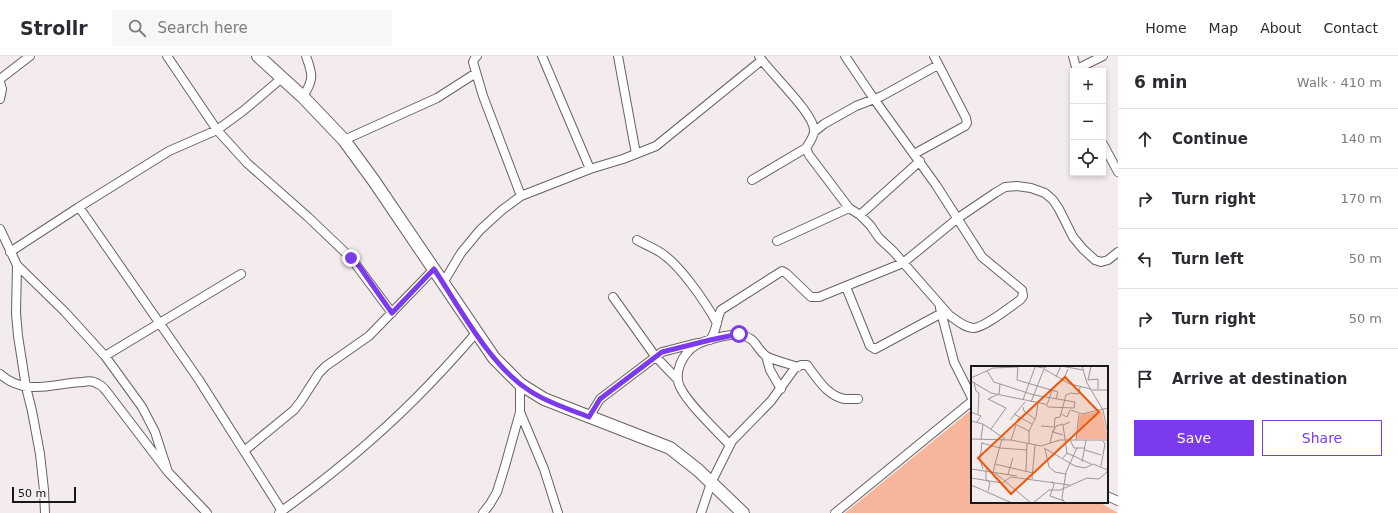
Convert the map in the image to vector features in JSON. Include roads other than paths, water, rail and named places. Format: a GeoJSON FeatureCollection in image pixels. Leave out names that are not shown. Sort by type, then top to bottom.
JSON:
{"type":"FeatureCollection","features":[{"type":"Feature","properties":{"kind":"street"},"geometry":{"type":"LineString","coordinates":[[0,99],[2,89],[0,81],[30,56]]}},
{"type":"Feature","properties":{"kind":"street"},"geometry":{"type":"LineString","coordinates":[[167,56],[217,130],[247,163],[308,217],[359,266],[392,313]]}},
{"type":"Feature","properties":{"kind":"street"},"geometry":{"type":"LineString","coordinates":[[258,56],[303,97],[344,140],[374,181],[476,333],[494,358],[512,377],[520,384],[544,398],[670,448],[698,470],[743,513]]}},
{"type":"Feature","properties":{"kind":"street"},"geometry":{"type":"LineString","coordinates":[[303,97],[309,86],[312,72],[306,56]]}},
{"type":"Feature","properties":{"kind":"street"},"geometry":{"type":"LineString","coordinates":[[477,56],[473,62],[476,73],[497,134],[521,196]]}},
{"type":"Feature","properties":{"kind":"street"},"geometry":{"type":"LineString","coordinates":[[542,56],[590,168]]}},
{"type":"Feature","properties":{"kind":"street"},"geometry":{"type":"LineString","coordinates":[[618,56],[636,154]]}},
{"type":"Feature","properties":{"kind":"street"},"geometry":{"type":"LineString","coordinates":[[914,154],[967,124],[966,118],[934,56]]}},
{"type":"Feature","properties":{"kind":"street"},"geometry":{"type":"LineString","coordinates":[[1072,56],[1076,68]]}},
{"type":"Feature","properties":{"kind":"street"},"geometry":{"type":"LineString","coordinates":[[1081,68],[1103,56]]}},
{"type":"Feature","properties":{"kind":"street"},"geometry":{"type":"LineString","coordinates":[[806,148],[809,155],[849,208],[860,215],[870,225],[879,238],[893,251],[949,315],[960,323],[973,328],[981,326],[1020,300],[1023,296],[1022,290],[982,257],[920,161],[874,99],[846,57]]}},
{"type":"Feature","properties":{"kind":"street"},"geometry":{"type":"LineString","coordinates":[[443,283],[461,253],[480,230],[502,210],[521,196],[590,168],[623,159],[656,146],[760,58],[803,109],[813,124],[814,132],[813,137],[806,148],[752,180]]}},
{"type":"Feature","properties":{"kind":"street"},"geometry":{"type":"LineString","coordinates":[[814,132],[824,124],[845,112],[882,96],[938,65]]}},
{"type":"Feature","properties":{"kind":"street"},"geometry":{"type":"LineString","coordinates":[[344,140],[437,98],[476,73]]}},
{"type":"Feature","properties":{"kind":"street"},"geometry":{"type":"LineString","coordinates":[[10,252],[169,151],[217,130],[243,111],[282,78]]}},
{"type":"Feature","properties":{"kind":"street"},"geometry":{"type":"LineString","coordinates":[[1106,150],[1118,172]]}},
{"type":"Feature","properties":{"kind":"street"},"geometry":{"type":"LineString","coordinates":[[860,215],[920,161]]}},
{"type":"Feature","properties":{"kind":"street"},"geometry":{"type":"LineString","coordinates":[[710,340],[714,335],[718,316],[722,310],[782,271],[811,297],[815,298],[846,287],[903,263],[958,218],[1005,187],[1017,186],[1031,188],[1045,194],[1053,200],[1074,237],[1083,249],[1095,260],[1102,262],[1108,260],[1118,252]]}},
{"type":"Feature","properties":{"kind":"street"},"geometry":{"type":"LineString","coordinates":[[79,207],[199,380],[244,451],[280,512],[334,472],[381,431],[416,398],[476,333]]}},
{"type":"Feature","properties":{"kind":"street"},"geometry":{"type":"LineString","coordinates":[[777,241],[849,208]]}},
{"type":"Feature","properties":{"kind":"street"},"geometry":{"type":"LineString","coordinates":[[0,229],[17,265],[65,312],[105,356],[142,407],[155,432],[168,472]]}},
{"type":"Feature","properties":{"kind":"street"},"geometry":{"type":"LineString","coordinates":[[637,240],[663,254],[678,267],[710,310],[717,323]]}},
{"type":"Feature","properties":{"kind":"street"},"geometry":{"type":"LineString","coordinates":[[17,265],[16,313],[18,336],[26,387],[40,454],[45,513]]}},
{"type":"Feature","properties":{"kind":"street"},"geometry":{"type":"LineString","coordinates":[[244,451],[294,410],[318,373],[369,336],[434,269]]}},
{"type":"Feature","properties":{"kind":"street"},"geometry":{"type":"LineString","coordinates":[[105,356],[241,274]]}},
{"type":"Feature","properties":{"kind":"street"},"geometry":{"type":"LineString","coordinates":[[846,287],[870,346],[875,349],[942,313]]}},
{"type":"Feature","properties":{"kind":"street"},"geometry":{"type":"LineString","coordinates":[[613,298],[655,356],[678,380]]}},
{"type":"Feature","properties":{"kind":"street"},"geometry":{"type":"LineString","coordinates":[[939,304],[954,362],[971,398]]}},
{"type":"Feature","properties":{"kind":"street"},"geometry":{"type":"LineString","coordinates":[[589,417],[600,399],[662,352],[680,346],[739,334],[752,339],[766,356],[770,370],[781,389]]}},
{"type":"Feature","properties":{"kind":"street"},"geometry":{"type":"LineString","coordinates":[[700,343],[692,348],[682,360],[677,375],[678,380],[689,400],[730,445]]}},
{"type":"Feature","properties":{"kind":"street"},"geometry":{"type":"LineString","coordinates":[[766,356],[798,367]]}},
{"type":"Feature","properties":{"kind":"street"},"geometry":{"type":"LineString","coordinates":[[701,513],[711,483],[732,441],[771,401],[798,367],[801,365],[807,365],[821,384],[833,394],[844,399],[858,399]]}},
{"type":"Feature","properties":{"kind":"street"},"geometry":{"type":"LineString","coordinates":[[0,374],[12,382],[26,387],[43,387],[91,381],[99,384],[107,392],[168,472],[207,513]]}},
{"type":"Feature","properties":{"kind":"street"},"geometry":{"type":"LineString","coordinates":[[482,513],[490,504],[497,492],[520,412],[520,384]]}},
{"type":"Feature","properties":{"kind":"street"},"geometry":{"type":"LineString","coordinates":[[835,513],[971,401]]}},
{"type":"Feature","properties":{"kind":"street"},"geometry":{"type":"LineString","coordinates":[[520,412],[544,469],[558,513]]}},
{"type":"Feature","properties":{"kind":"street"},"geometry":{"type":"LineString","coordinates":[[1108,496],[1118,501]]}}]}
